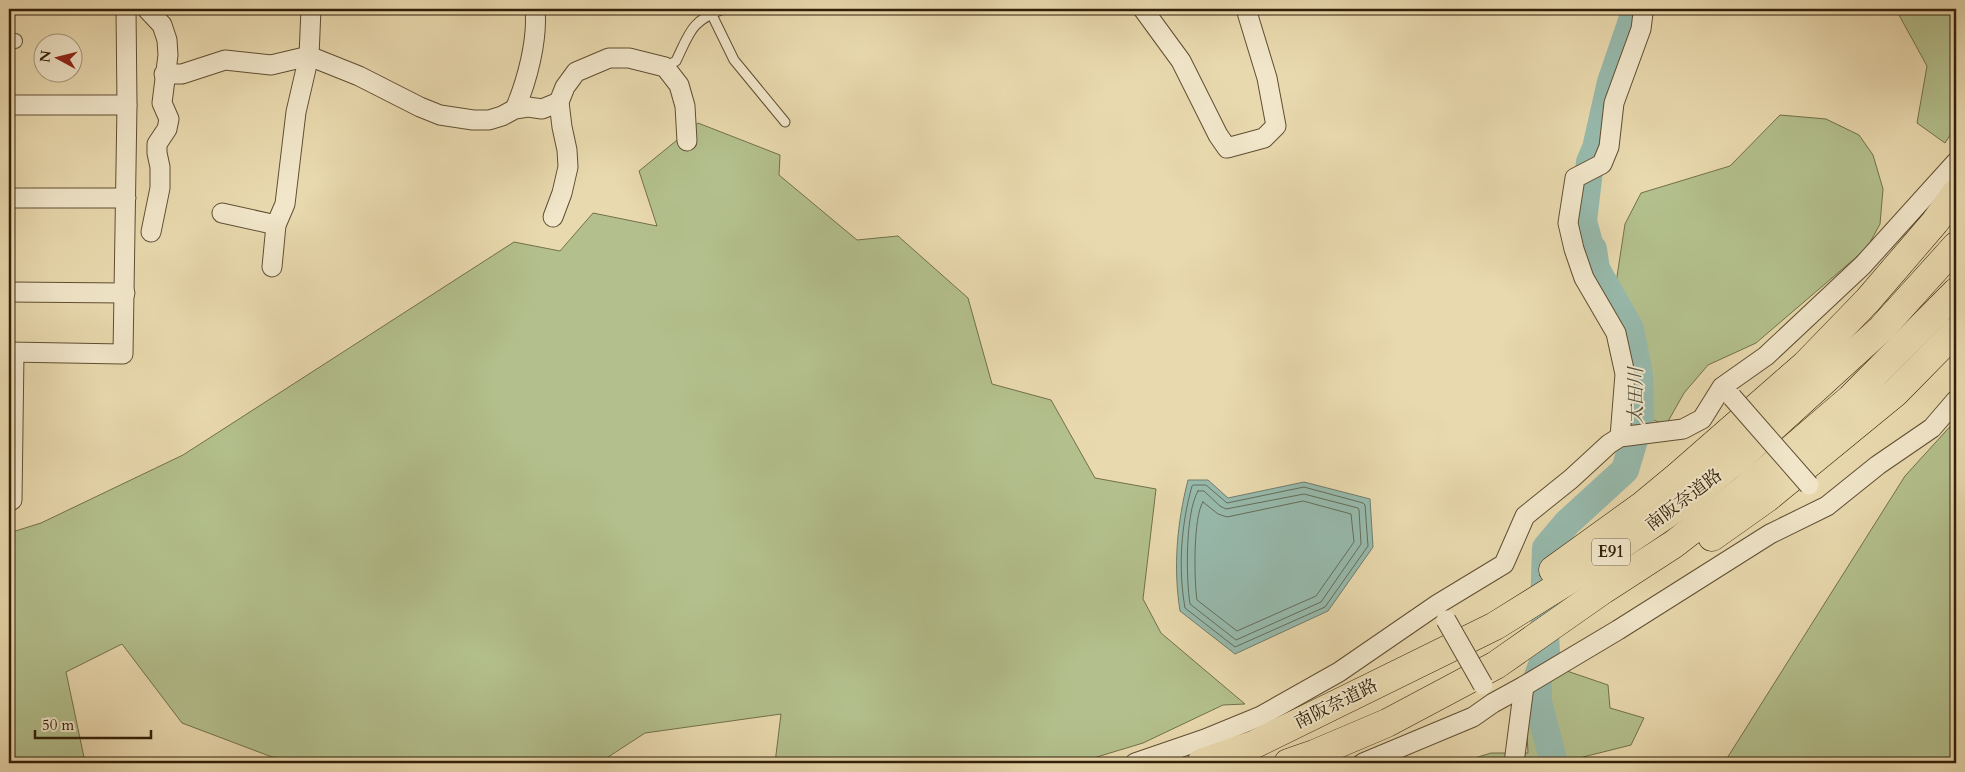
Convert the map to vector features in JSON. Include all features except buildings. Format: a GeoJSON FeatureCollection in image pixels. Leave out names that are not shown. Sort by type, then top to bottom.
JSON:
{"type":"FeatureCollection","features":[{"type":"Feature","properties":{"kind":"highway"},"geometry":{"type":"LineString","coordinates":[[1417,665],[1472,625],[1506,604],[1643,505],[1805,365],[1868,300],[1935,222],[1956,193]]}},
{"type":"Feature","properties":{"kind":"highway","name":"南阪奈道路"},"geometry":{"type":"LineString","coordinates":[[1200,763],[1253,745],[1495,626],[1580,573],[1676,508],[1739,458],[1882,328],[1956,246]]}},
{"type":"Feature","properties":{"kind":"highway","name":"南阪奈道路"},"geometry":{"type":"LineString","coordinates":[[1288,763],[1388,723],[1489,675],[1603,590],[1674,544],[1746,488],[1850,399],[1956,292]]}},
{"type":"Feature","properties":{"kind":"highway"},"geometry":{"type":"LineString","coordinates":[[1489,675],[1591,619],[1687,555],[1767,498],[1895,393],[1956,331]]}},
{"type":"Feature","properties":{"kind":"street"},"geometry":{"type":"LineString","coordinates":[[12,500],[10,446],[11,352],[123,354],[127,105],[126,9]]}},
{"type":"Feature","properties":{"kind":"street"},"geometry":{"type":"LineString","coordinates":[[147,9],[162,25],[167,40],[168,55],[164,74],[162,103],[169,119],[166,129],[157,144],[160,188],[151,232]]}},
{"type":"Feature","properties":{"kind":"street"},"geometry":{"type":"LineString","coordinates":[[272,266],[276,226],[285,204],[296,112],[309,56],[311,9]]}},
{"type":"Feature","properties":{"kind":"street"},"geometry":{"type":"LineString","coordinates":[[515,108],[524,89],[531,54],[535,9]]}},
{"type":"Feature","properties":{"kind":"street"},"geometry":{"type":"LineString","coordinates":[[1143,9],[1181,61],[1218,135],[1227,148],[1264,138],[1276,126],[1267,78],[1246,9]]}},
{"type":"Feature","properties":{"kind":"street"},"geometry":{"type":"LineString","coordinates":[[1620,437],[1625,374],[1616,333],[1584,278],[1568,223],[1575,178],[1602,164],[1609,147],[1614,103],[1641,29],[1643,13],[1641,9]]}},
{"type":"Feature","properties":{"kind":"street"},"geometry":{"type":"LineString","coordinates":[[164,74],[182,74],[225,60],[271,65],[309,56],[359,76],[440,115],[473,120],[489,120],[502,116],[515,108],[542,109],[559,102]]}},
{"type":"Feature","properties":{"kind":"street"},"geometry":{"type":"LineString","coordinates":[[553,217],[562,193],[568,166],[559,102],[565,87],[576,72],[609,58],[630,58],[665,66],[679,85],[685,106],[687,141]]}},
{"type":"Feature","properties":{"kind":"street"},"geometry":{"type":"LineString","coordinates":[[9,105],[127,105]]}},
{"type":"Feature","properties":{"kind":"street"},"geometry":{"type":"LineString","coordinates":[[1135,763],[1205,739],[1261,716],[1442,612],[1504,564],[1525,516],[1571,479],[1609,444],[1620,437],[1683,429],[1702,419],[1727,392],[1863,266],[1956,162]]}},
{"type":"Feature","properties":{"kind":"street"},"geometry":{"type":"LineString","coordinates":[[9,198],[126,198]]}},
{"type":"Feature","properties":{"kind":"street"},"geometry":{"type":"LineString","coordinates":[[222,213],[276,226]]}},
{"type":"Feature","properties":{"kind":"street"},"geometry":{"type":"LineString","coordinates":[[9,292],[125,293]]}},
{"type":"Feature","properties":{"kind":"street"},"geometry":{"type":"LineString","coordinates":[[1727,392],[1827,506]]}},
{"type":"Feature","properties":{"kind":"street"},"geometry":{"type":"LineString","coordinates":[[1363,763],[1473,717],[1492,703],[1524,686],[1770,534],[1827,506],[1878,466],[1932,428],[1956,400]]}},
{"type":"Feature","properties":{"kind":"street"},"geometry":{"type":"LineString","coordinates":[[1442,612],[1489,675],[1492,703]]}},
{"type":"Feature","properties":{"kind":"street"},"geometry":{"type":"LineString","coordinates":[[1514,763],[1524,686]]}},
{"type":"Feature","properties":{"kind":"lane"},"geometry":{"type":"LineString","coordinates":[[665,66],[676,62],[696,23],[711,13],[723,9]]}},
{"type":"Feature","properties":{"kind":"lane"},"geometry":{"type":"LineString","coordinates":[[711,13],[734,60],[785,122]]}},
{"type":"Feature","properties":{"kind":"green space"},"geometry":{"type":"Polygon","coordinates":[[[1901,9],[1956,9],[1956,126],[1945,143],[1917,123],[1927,66],[1899,15],[1901,9]]]}},
{"type":"Feature","properties":{"kind":"green space"},"geometry":{"type":"Polygon","coordinates":[[[1780,115],[1826,119],[1859,135],[1873,155],[1883,189],[1880,224],[1867,248],[1756,343],[1708,365],[1684,393],[1666,425],[1651,419],[1651,385],[1616,283],[1625,224],[1641,193],[1730,166],[1780,115]]]}},
{"type":"Feature","properties":{"kind":"green space"},"geometry":{"type":"Polygon","coordinates":[[[698,123],[780,155],[779,175],[857,240],[898,236],[968,298],[992,384],[1051,400],[1095,478],[1156,489],[1143,599],[1161,633],[1245,704],[1223,705],[1143,743],[1077,763],[775,763],[781,714],[645,733],[599,763],[322,763],[272,757],[182,723],[122,644],[66,672],[85,762],[9,763],[9,533],[41,523],[183,455],[514,242],[560,251],[593,213],[657,226],[639,171],[698,123]]]}},
{"type":"Feature","properties":{"kind":"green space"},"geometry":{"type":"Polygon","coordinates":[[[1956,420],[1956,763],[1724,763],[1905,476],[1956,420]]]}},
{"type":"Feature","properties":{"kind":"green space"},"geometry":{"type":"Polygon","coordinates":[[[1564,670],[1608,685],[1610,708],[1644,718],[1631,745],[1583,757],[1582,763],[1464,763],[1465,761],[1491,753],[1528,753],[1525,697],[1564,670]]]}},
{"type":"Feature","properties":{"kind":"water"},"geometry":{"type":"Polygon","coordinates":[[[1188,480],[1208,480],[1228,498],[1304,482],[1370,499],[1373,547],[1328,611],[1235,654],[1180,611],[1177,545],[1181,512],[1188,480]]]}},
{"type":"Feature","properties":{"kind":"waterway","name":"太田川"},"geometry":{"type":"LineString","coordinates":[[1554,763],[1538,702],[1538,676],[1546,654],[1544,608],[1546,548],[1567,523],[1625,470],[1640,420],[1639,375],[1630,329],[1596,269],[1593,249],[1590,247],[1583,221],[1590,162],[1596,148],[1611,82],[1636,9]]}}]}
